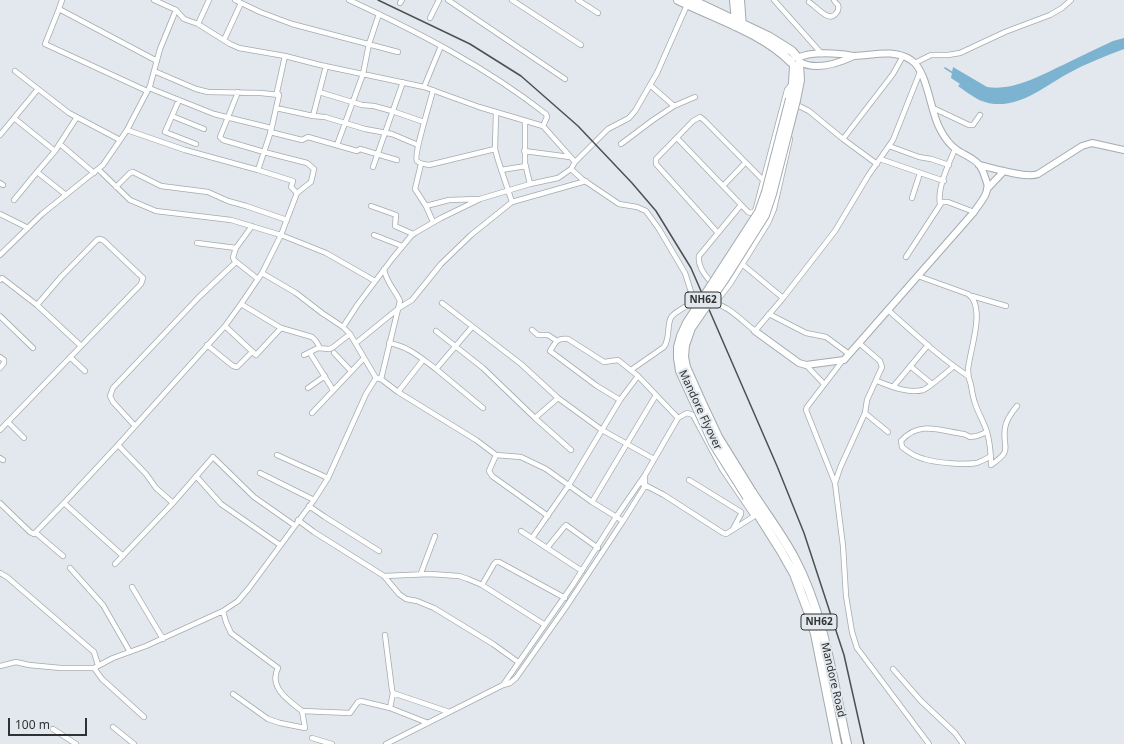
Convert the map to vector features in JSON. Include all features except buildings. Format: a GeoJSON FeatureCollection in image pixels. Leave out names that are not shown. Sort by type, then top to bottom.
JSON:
{"type":"FeatureCollection","features":[{"type":"Feature","properties":{"kind":"highway"},"geometry":{"type":"LineString","coordinates":[[678,0],[690,2],[738,25],[797,61]]}},
{"type":"Feature","properties":{"kind":"highway"},"geometry":{"type":"LineString","coordinates":[[734,0],[738,25]]}},
{"type":"Feature","properties":{"kind":"highway"},"geometry":{"type":"LineString","coordinates":[[738,25],[740,0]]}},
{"type":"Feature","properties":{"kind":"highway","name":"NH62"},"geometry":{"type":"LineString","coordinates":[[796,82],[797,61]]}},
{"type":"Feature","properties":{"kind":"highway","name":"Mandore Flyover"},"geometry":{"type":"LineString","coordinates":[[759,513],[750,495],[713,443],[680,371],[678,347],[687,323],[759,212],[794,102],[796,82]]}},
{"type":"Feature","properties":{"kind":"highway","name":"NH62"},"geometry":{"type":"LineString","coordinates":[[759,513],[794,574],[809,614],[837,744]]}},
{"type":"Feature","properties":{"kind":"highway","name":"Mandore Road"},"geometry":{"type":"LineString","coordinates":[[759,513],[795,559],[817,614],[847,744]]}},
{"type":"Feature","properties":{"kind":"street"},"geometry":{"type":"LineString","coordinates":[[62,0],[45,44],[148,90],[214,114],[302,140],[308,137],[337,146],[357,151],[360,149],[397,160]]}},
{"type":"Feature","properties":{"kind":"street"},"geometry":{"type":"LineString","coordinates":[[154,0],[176,10],[184,19],[198,24],[239,48],[285,56],[424,87],[496,112],[543,126],[575,162]]}},
{"type":"Feature","properties":{"kind":"street"},"geometry":{"type":"LineString","coordinates":[[198,24],[209,0]]}},
{"type":"Feature","properties":{"kind":"street"},"geometry":{"type":"LineString","coordinates":[[235,0],[292,24],[398,52]]}},
{"type":"Feature","properties":{"kind":"street"},"geometry":{"type":"LineString","coordinates":[[349,0],[441,46],[506,84],[547,117],[543,126]]}},
{"type":"Feature","properties":{"kind":"street"},"geometry":{"type":"LineString","coordinates":[[430,18],[439,0]]}},
{"type":"Feature","properties":{"kind":"street"},"geometry":{"type":"LineString","coordinates":[[448,0],[565,79]]}},
{"type":"Feature","properties":{"kind":"street"},"geometry":{"type":"LineString","coordinates":[[512,0],[581,45]]}},
{"type":"Feature","properties":{"kind":"street"},"geometry":{"type":"LineString","coordinates":[[578,0],[598,13]]}},
{"type":"Feature","properties":{"kind":"street"},"geometry":{"type":"LineString","coordinates":[[774,0],[822,54]]}},
{"type":"Feature","properties":{"kind":"street"},"geometry":{"type":"LineString","coordinates":[[809,2],[828,16],[832,16],[838,10],[838,5],[834,0]]}},
{"type":"Feature","properties":{"kind":"street"},"geometry":{"type":"LineString","coordinates":[[916,63],[931,55],[960,53],[1005,32],[1050,16],[1071,0]]}},
{"type":"Feature","properties":{"kind":"street"},"geometry":{"type":"LineString","coordinates":[[343,327],[384,269],[413,234],[433,222],[480,199],[508,192],[530,184],[558,178],[572,170],[575,162],[608,129],[630,118],[636,111],[650,85],[690,2]]}},
{"type":"Feature","properties":{"kind":"street"},"geometry":{"type":"LineString","coordinates":[[224,40],[241,3]]}},
{"type":"Feature","properties":{"kind":"street"},"geometry":{"type":"LineString","coordinates":[[59,9],[157,61]]}},
{"type":"Feature","properties":{"kind":"street"},"geometry":{"type":"LineString","coordinates":[[0,255],[42,214],[103,165],[127,130],[148,90],[160,49],[176,10]]}},
{"type":"Feature","properties":{"kind":"street"},"geometry":{"type":"LineString","coordinates":[[337,146],[363,74],[368,44],[379,14]]}},
{"type":"Feature","properties":{"kind":"street"},"geometry":{"type":"LineString","coordinates":[[424,87],[441,46]]}},
{"type":"Feature","properties":{"kind":"street"},"geometry":{"type":"LineString","coordinates":[[854,56],[829,65],[809,66],[797,61],[804,55],[839,54],[854,56],[887,53],[903,56],[916,63],[938,126],[956,149],[980,165],[1029,176],[1035,175],[1082,146],[1088,144],[1124,150]]}},
{"type":"Feature","properties":{"kind":"street"},"geometry":{"type":"LineString","coordinates":[[258,170],[271,130],[279,95],[277,92],[285,56]]}},
{"type":"Feature","properties":{"kind":"street"},"geometry":{"type":"LineString","coordinates":[[843,139],[893,74],[903,56]]}},
{"type":"Feature","properties":{"kind":"street"},"geometry":{"type":"LineString","coordinates":[[313,116],[326,66]]}},
{"type":"Feature","properties":{"kind":"street"},"geometry":{"type":"LineString","coordinates":[[15,71],[63,109],[120,140]]}},
{"type":"Feature","properties":{"kind":"street"},"geometry":{"type":"LineString","coordinates":[[154,71],[196,89],[208,92],[238,92],[279,95]]}},
{"type":"Feature","properties":{"kind":"street"},"geometry":{"type":"LineString","coordinates":[[755,331],[783,298],[835,231],[896,133],[920,72]]}},
{"type":"Feature","properties":{"kind":"street"},"geometry":{"type":"LineString","coordinates":[[373,167],[403,82]]}},
{"type":"Feature","properties":{"kind":"street"},"geometry":{"type":"LineString","coordinates":[[677,138],[748,212],[754,212],[764,180],[787,90],[796,82]]}},
{"type":"Feature","properties":{"kind":"street"},"geometry":{"type":"LineString","coordinates":[[650,85],[673,105]]}},
{"type":"Feature","properties":{"kind":"street"},"geometry":{"type":"LineString","coordinates":[[0,136],[38,89]]}},
{"type":"Feature","properties":{"kind":"street"},"geometry":{"type":"LineString","coordinates":[[433,90],[418,145],[416,157],[417,161],[421,164],[429,165],[495,149]]}},
{"type":"Feature","properties":{"kind":"street"},"geometry":{"type":"LineString","coordinates":[[36,533],[118,445],[225,326],[262,273],[282,235],[297,193],[311,182],[314,169],[307,163],[221,139],[220,137],[227,117],[238,92]]}},
{"type":"Feature","properties":{"kind":"street"},"geometry":{"type":"LineString","coordinates":[[319,92],[352,102],[392,111],[424,122]]}},
{"type":"Feature","properties":{"kind":"street"},"geometry":{"type":"LineString","coordinates":[[621,144],[673,105],[695,97]]}},
{"type":"Feature","properties":{"kind":"street"},"geometry":{"type":"LineString","coordinates":[[179,100],[164,132],[196,144]]}},
{"type":"Feature","properties":{"kind":"street"},"geometry":{"type":"LineString","coordinates":[[716,302],[730,284],[761,237],[774,209],[783,176],[794,102],[809,111],[876,164]]}},
{"type":"Feature","properties":{"kind":"street"},"geometry":{"type":"LineString","coordinates":[[276,108],[324,117],[365,129],[392,134],[418,145]]}},
{"type":"Feature","properties":{"kind":"street"},"geometry":{"type":"LineString","coordinates":[[932,108],[969,125],[973,125],[980,115]]}},
{"type":"Feature","properties":{"kind":"street"},"geometry":{"type":"LineString","coordinates":[[496,112],[495,149],[512,202]]}},
{"type":"Feature","properties":{"kind":"street"},"geometry":{"type":"LineString","coordinates":[[172,116],[204,129]]}},
{"type":"Feature","properties":{"kind":"street"},"geometry":{"type":"LineString","coordinates":[[14,200],[55,151],[77,117]]}},
{"type":"Feature","properties":{"kind":"street"},"geometry":{"type":"LineString","coordinates":[[718,233],[655,162],[656,159],[693,121],[700,117],[745,163],[764,180]]}},
{"type":"Feature","properties":{"kind":"street"},"geometry":{"type":"LineString","coordinates":[[14,118],[55,151]]}},
{"type":"Feature","properties":{"kind":"street"},"geometry":{"type":"LineString","coordinates":[[525,121],[524,151],[530,184]]}},
{"type":"Feature","properties":{"kind":"street"},"geometry":{"type":"LineString","coordinates":[[127,130],[185,150],[293,181],[291,187],[297,193]]}},
{"type":"Feature","properties":{"kind":"street"},"geometry":{"type":"LineString","coordinates":[[60,144],[96,171],[130,200],[156,211],[231,220],[282,235],[326,253],[375,281]]}},
{"type":"Feature","properties":{"kind":"street"},"geometry":{"type":"LineString","coordinates":[[889,146],[919,158],[931,159],[949,164]]}},
{"type":"Feature","properties":{"kind":"street"},"geometry":{"type":"LineString","coordinates":[[940,204],[939,199],[944,181],[949,164],[956,149]]}},
{"type":"Feature","properties":{"kind":"street"},"geometry":{"type":"LineString","coordinates":[[524,151],[570,157]]}},
{"type":"Feature","properties":{"kind":"street"},"geometry":{"type":"LineString","coordinates":[[880,159],[944,181]]}},
{"type":"Feature","properties":{"kind":"street"},"geometry":{"type":"LineString","coordinates":[[723,186],[745,163]]}},
{"type":"Feature","properties":{"kind":"street"},"geometry":{"type":"LineString","coordinates":[[421,164],[415,187],[433,222]]}},
{"type":"Feature","properties":{"kind":"street"},"geometry":{"type":"LineString","coordinates":[[980,165],[986,181],[987,189]]}},
{"type":"Feature","properties":{"kind":"street"},"geometry":{"type":"LineString","coordinates":[[501,170],[526,166]]}},
{"type":"Feature","properties":{"kind":"street"},"geometry":{"type":"LineString","coordinates":[[572,170],[584,180],[620,204],[636,207],[646,211],[660,229],[686,273],[694,301]]}},
{"type":"Feature","properties":{"kind":"street"},"geometry":{"type":"LineString","coordinates":[[929,744],[857,648],[846,602],[843,546],[835,482],[806,410],[824,384],[849,354],[974,212],[984,197],[987,189],[1004,171]]}},
{"type":"Feature","properties":{"kind":"street"},"geometry":{"type":"LineString","coordinates":[[37,172],[66,195]]}},
{"type":"Feature","properties":{"kind":"street"},"geometry":{"type":"LineString","coordinates":[[116,187],[130,173],[133,172],[161,186],[208,192],[228,201],[287,220]]}},
{"type":"Feature","properties":{"kind":"street"},"geometry":{"type":"LineString","coordinates":[[912,198],[920,173]]}},
{"type":"Feature","properties":{"kind":"street"},"geometry":{"type":"LineString","coordinates":[[356,343],[412,300],[441,264],[466,240],[512,202],[584,180]]}},
{"type":"Feature","properties":{"kind":"street"},"geometry":{"type":"LineString","coordinates":[[426,206],[449,200],[480,199]]}},
{"type":"Feature","properties":{"kind":"street"},"geometry":{"type":"LineString","coordinates":[[906,257],[940,204],[944,201],[974,212]]}},
{"type":"Feature","properties":{"kind":"street"},"geometry":{"type":"LineString","coordinates":[[721,296],[702,269],[698,258],[700,252],[741,205]]}},
{"type":"Feature","properties":{"kind":"street"},"geometry":{"type":"LineString","coordinates":[[371,206],[396,215],[394,226],[413,234]]}},
{"type":"Feature","properties":{"kind":"street"},"geometry":{"type":"LineString","coordinates":[[0,214],[28,228]]}},
{"type":"Feature","properties":{"kind":"street"},"geometry":{"type":"LineString","coordinates":[[252,226],[236,248],[233,257],[236,262],[258,279]]}},
{"type":"Feature","properties":{"kind":"street"},"geometry":{"type":"LineString","coordinates":[[374,236],[402,246]]}},
{"type":"Feature","properties":{"kind":"street"},"geometry":{"type":"LineString","coordinates":[[0,430],[140,284],[143,278],[103,240],[99,239],[61,277],[37,305]]}},
{"type":"Feature","properties":{"kind":"street"},"geometry":{"type":"LineString","coordinates":[[197,243],[236,248]]}},
{"type":"Feature","properties":{"kind":"street"},"geometry":{"type":"LineString","coordinates":[[0,247],[5,250]]}},
{"type":"Feature","properties":{"kind":"street"},"geometry":{"type":"LineString","coordinates":[[135,426],[112,402],[110,396],[113,388],[199,297],[236,262]]}},
{"type":"Feature","properties":{"kind":"street"},"geometry":{"type":"LineString","coordinates":[[742,264],[783,298]]}},
{"type":"Feature","properties":{"kind":"street"},"geometry":{"type":"LineString","coordinates":[[0,666],[16,662],[61,668],[96,666],[224,613],[238,601],[294,525],[310,507],[328,478],[366,394],[380,379],[392,343],[401,307],[395,291],[385,277],[384,269]]}},
{"type":"Feature","properties":{"kind":"street"},"geometry":{"type":"LineString","coordinates":[[262,273],[296,293],[343,327],[350,334],[364,358],[380,379],[398,392],[476,440],[496,455],[521,456],[546,469],[623,522]]}},
{"type":"Feature","properties":{"kind":"street"},"geometry":{"type":"LineString","coordinates":[[918,276],[972,296],[1006,306]]}},
{"type":"Feature","properties":{"kind":"street"},"geometry":{"type":"LineString","coordinates":[[0,280],[2,278],[37,305],[81,346]]}},
{"type":"Feature","properties":{"kind":"street"},"geometry":{"type":"LineString","coordinates":[[972,296],[976,305],[977,326],[968,376],[975,403],[987,432],[991,465],[1004,455],[1006,451],[1006,423],[1016,406]]}},
{"type":"Feature","properties":{"kind":"street"},"geometry":{"type":"LineString","coordinates":[[631,370],[664,347],[668,342],[669,322],[672,316],[694,301],[716,302],[724,306],[791,358],[806,366],[824,384]]}},
{"type":"Feature","properties":{"kind":"street"},"geometry":{"type":"LineString","coordinates":[[442,303],[521,364],[558,398],[602,430],[654,459]]}},
{"type":"Feature","properties":{"kind":"street"},"geometry":{"type":"LineString","coordinates":[[241,304],[281,328],[312,338],[316,341],[320,348]]}},
{"type":"Feature","properties":{"kind":"street"},"geometry":{"type":"LineString","coordinates":[[888,310],[953,367],[968,376]]}},
{"type":"Feature","properties":{"kind":"street"},"geometry":{"type":"LineString","coordinates":[[769,314],[806,333],[826,337],[849,354]]}},
{"type":"Feature","properties":{"kind":"street"},"geometry":{"type":"LineString","coordinates":[[0,316],[33,348]]}},
{"type":"Feature","properties":{"kind":"street"},"geometry":{"type":"LineString","coordinates":[[225,326],[257,355],[281,328]]}},
{"type":"Feature","properties":{"kind":"street"},"geometry":{"type":"LineString","coordinates":[[436,369],[472,327]]}},
{"type":"Feature","properties":{"kind":"street"},"geometry":{"type":"LineString","coordinates":[[532,330],[538,335],[548,335],[557,341]]}},
{"type":"Feature","properties":{"kind":"street"},"geometry":{"type":"LineString","coordinates":[[436,331],[454,347],[483,368],[571,450]]}},
{"type":"Feature","properties":{"kind":"street"},"geometry":{"type":"LineString","coordinates":[[304,355],[320,348],[332,348],[350,334]]}},
{"type":"Feature","properties":{"kind":"street"},"geometry":{"type":"LineString","coordinates":[[620,400],[597,386],[550,351],[557,341],[561,339],[568,339],[604,362],[618,360],[638,376],[678,418]]}},
{"type":"Feature","properties":{"kind":"street"},"geometry":{"type":"LineString","coordinates":[[392,343],[401,345],[436,369],[483,408]]}},
{"type":"Feature","properties":{"kind":"street"},"geometry":{"type":"LineString","coordinates":[[835,482],[865,412],[867,400],[877,381],[882,367],[880,361],[859,343]]}},
{"type":"Feature","properties":{"kind":"street"},"geometry":{"type":"LineString","coordinates":[[207,345],[236,367],[252,352]]}},
{"type":"Feature","properties":{"kind":"street"},"geometry":{"type":"LineString","coordinates":[[893,387],[928,346]]}},
{"type":"Feature","properties":{"kind":"street"},"geometry":{"type":"LineString","coordinates":[[310,353],[333,390]]}},
{"type":"Feature","properties":{"kind":"street"},"geometry":{"type":"LineString","coordinates":[[334,353],[351,371]]}},
{"type":"Feature","properties":{"kind":"street"},"geometry":{"type":"LineString","coordinates":[[0,357],[4,360],[4,363],[0,368]]}},
{"type":"Feature","properties":{"kind":"street"},"geometry":{"type":"LineString","coordinates":[[70,357],[85,371]]}},
{"type":"Feature","properties":{"kind":"street"},"geometry":{"type":"LineString","coordinates":[[312,413],[364,358]]}},
{"type":"Feature","properties":{"kind":"street"},"geometry":{"type":"LineString","coordinates":[[398,392],[423,360]]}},
{"type":"Feature","properties":{"kind":"street"},"geometry":{"type":"LineString","coordinates":[[806,366],[844,360]]}},
{"type":"Feature","properties":{"kind":"street"},"geometry":{"type":"LineString","coordinates":[[910,366],[932,384]]}},
{"type":"Feature","properties":{"kind":"street"},"geometry":{"type":"LineString","coordinates":[[877,381],[893,387],[911,390],[924,390],[953,367]]}},
{"type":"Feature","properties":{"kind":"street"},"geometry":{"type":"LineString","coordinates":[[308,388],[325,376]]}},
{"type":"Feature","properties":{"kind":"street"},"geometry":{"type":"LineString","coordinates":[[532,538],[569,485],[620,400],[638,376]]}},
{"type":"Feature","properties":{"kind":"street"},"geometry":{"type":"LineString","coordinates":[[592,502],[656,395]]}},
{"type":"Feature","properties":{"kind":"street"},"geometry":{"type":"LineString","coordinates":[[535,418],[558,398]]}},
{"type":"Feature","properties":{"kind":"street"},"geometry":{"type":"LineString","coordinates":[[865,412],[888,432]]}},
{"type":"Feature","properties":{"kind":"street"},"geometry":{"type":"LineString","coordinates":[[503,685],[598,548],[616,517],[645,475],[678,418],[687,413],[691,413],[695,417],[722,469],[759,513],[726,534],[720,532],[664,495],[640,483]]}},
{"type":"Feature","properties":{"kind":"street"},"geometry":{"type":"LineString","coordinates":[[8,422],[24,438]]}},
{"type":"Feature","properties":{"kind":"street"},"geometry":{"type":"LineString","coordinates":[[987,432],[970,438],[964,434],[924,428],[907,434],[901,441],[902,447],[924,460],[954,464],[969,464],[991,456]]}},
{"type":"Feature","properties":{"kind":"street"},"geometry":{"type":"LineString","coordinates":[[118,445],[146,474],[156,488],[173,503]]}},
{"type":"Feature","properties":{"kind":"street"},"geometry":{"type":"LineString","coordinates":[[277,455],[328,478]]}},
{"type":"Feature","properties":{"kind":"street"},"geometry":{"type":"LineString","coordinates":[[496,455],[489,471],[492,476],[548,516]]}},
{"type":"Feature","properties":{"kind":"street"},"geometry":{"type":"LineString","coordinates":[[115,564],[173,503],[213,457],[254,496],[294,525]]}},
{"type":"Feature","properties":{"kind":"street"},"geometry":{"type":"LineString","coordinates":[[260,473],[314,500]]}},
{"type":"Feature","properties":{"kind":"street"},"geometry":{"type":"LineString","coordinates":[[386,744],[503,685],[510,683],[516,678],[572,598],[646,486],[645,475]]}},
{"type":"Feature","properties":{"kind":"street"},"geometry":{"type":"LineString","coordinates":[[196,476],[221,504],[280,545]]}},
{"type":"Feature","properties":{"kind":"street"},"geometry":{"type":"LineString","coordinates":[[689,480],[741,512],[733,530]]}},
{"type":"Feature","properties":{"kind":"street"},"geometry":{"type":"LineString","coordinates":[[0,503],[32,534],[36,533],[63,556]]}},
{"type":"Feature","properties":{"kind":"street"},"geometry":{"type":"LineString","coordinates":[[64,503],[123,556]]}},
{"type":"Feature","properties":{"kind":"street"},"geometry":{"type":"LineString","coordinates":[[310,507],[379,551]]}},
{"type":"Feature","properties":{"kind":"street"},"geometry":{"type":"LineString","coordinates":[[298,520],[314,532],[384,576],[399,594],[406,599],[423,603],[434,608],[493,644],[518,662]]}},
{"type":"Feature","properties":{"kind":"street"},"geometry":{"type":"LineString","coordinates":[[547,548],[566,525],[598,548]]}},
{"type":"Feature","properties":{"kind":"street"},"geometry":{"type":"LineString","coordinates":[[521,531],[582,571]]}},
{"type":"Feature","properties":{"kind":"street"},"geometry":{"type":"LineString","coordinates":[[421,573],[435,536]]}},
{"type":"Feature","properties":{"kind":"street"},"geometry":{"type":"LineString","coordinates":[[482,585],[494,564],[499,562],[564,598]]}},
{"type":"Feature","properties":{"kind":"street"},"geometry":{"type":"LineString","coordinates":[[70,568],[103,605],[130,652]]}},
{"type":"Feature","properties":{"kind":"street"},"geometry":{"type":"LineString","coordinates":[[0,573],[7,577],[94,652],[96,666],[102,679],[144,716]]}},
{"type":"Feature","properties":{"kind":"street"},"geometry":{"type":"LineString","coordinates":[[384,576],[421,573],[459,576],[482,585],[545,625]]}},
{"type":"Feature","properties":{"kind":"street"},"geometry":{"type":"LineString","coordinates":[[132,587],[163,639]]}},
{"type":"Feature","properties":{"kind":"street"},"geometry":{"type":"LineString","coordinates":[[224,613],[231,633],[278,668],[275,673],[275,682],[286,698],[302,711],[350,713],[358,702],[361,701],[390,708],[428,723]]}},
{"type":"Feature","properties":{"kind":"street"},"geometry":{"type":"LineString","coordinates":[[385,635],[393,692],[390,708]]}},
{"type":"Feature","properties":{"kind":"street"},"geometry":{"type":"LineString","coordinates":[[893,669],[921,701],[955,733],[963,744]]}},
{"type":"Feature","properties":{"kind":"street"},"geometry":{"type":"LineString","coordinates":[[393,692],[449,712]]}},
{"type":"Feature","properties":{"kind":"street"},"geometry":{"type":"LineString","coordinates":[[233,694],[268,719],[305,728],[302,711]]}},
{"type":"Feature","properties":{"kind":"street"},"geometry":{"type":"LineString","coordinates":[[113,727],[134,744]]}},
{"type":"Feature","properties":{"kind":"street"},"geometry":{"type":"LineString","coordinates":[[53,729],[76,744]]}},
{"type":"Feature","properties":{"kind":"street"},"geometry":{"type":"LineString","coordinates":[[312,738],[332,744]]}},
{"type":"Feature","properties":{"kind":"water"},"geometry":{"type":"Polygon","coordinates":[[[1124,38],[1124,49],[1081,67],[1036,93],[1015,102],[991,104],[979,100],[958,86],[960,84],[951,78],[953,67],[987,87],[997,88],[1017,85],[1036,78],[1113,41],[1124,38]]]}},
{"type":"Feature","properties":{"kind":"waterway"},"geometry":{"type":"LineString","coordinates":[[945,68],[953,73]]}},
{"type":"Feature","properties":{"kind":"railway"},"geometry":{"type":"LineString","coordinates":[[378,0],[470,44],[521,76],[578,126],[632,183],[656,211],[691,268],[777,466],[804,533],[844,655],[864,744]]}}]}
